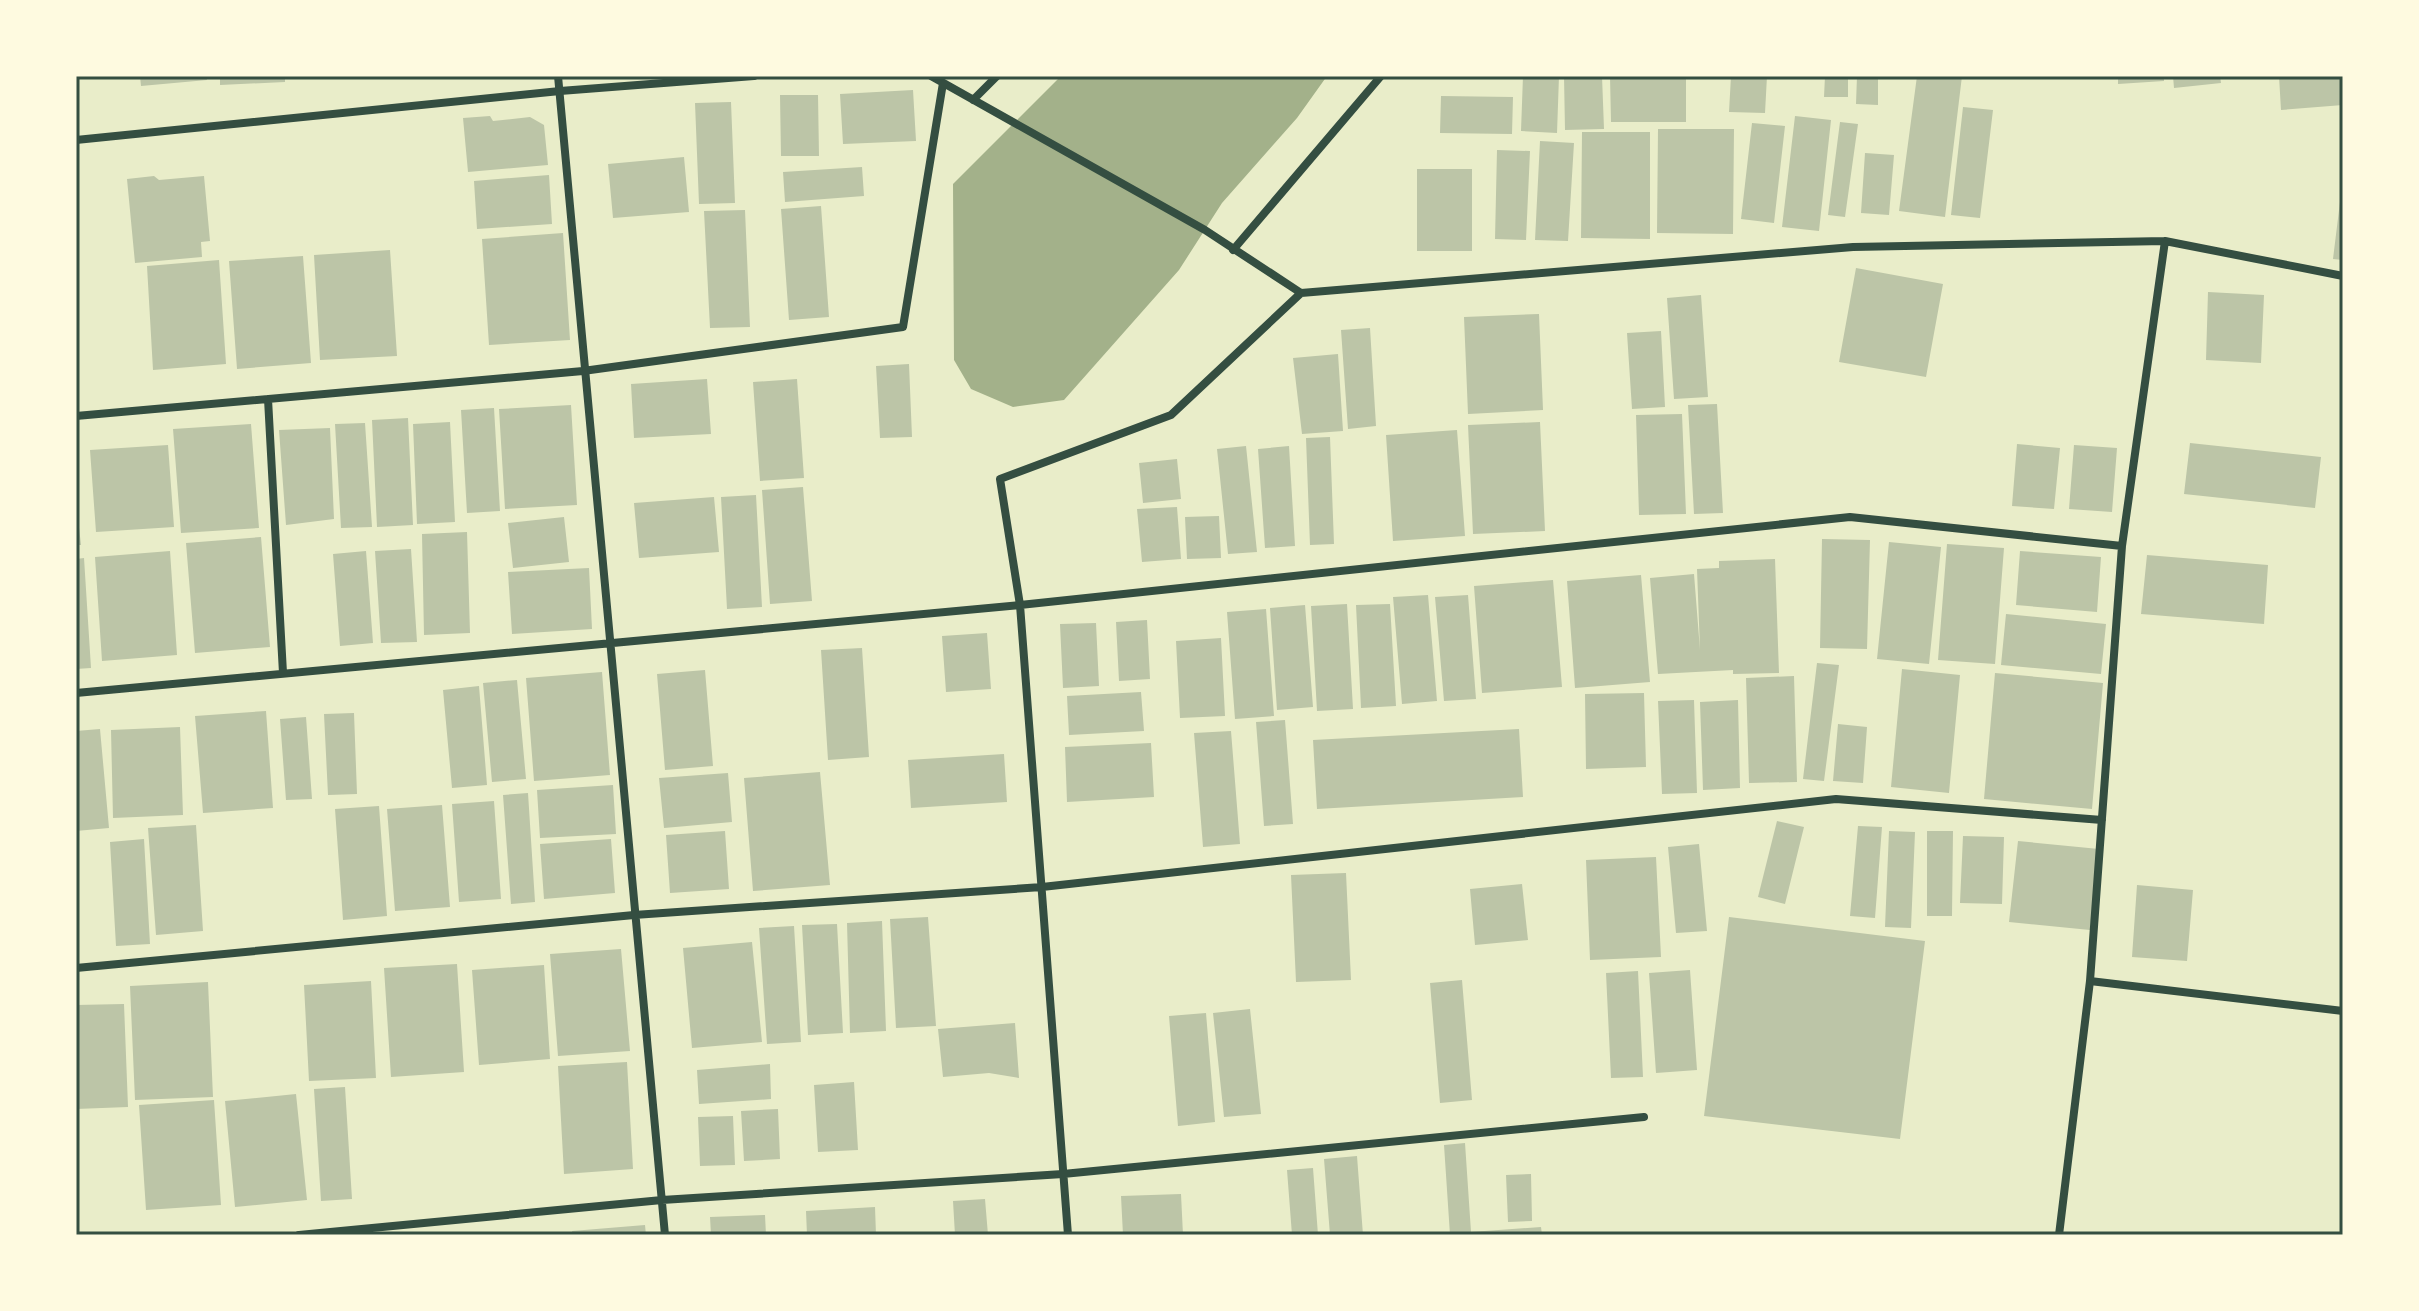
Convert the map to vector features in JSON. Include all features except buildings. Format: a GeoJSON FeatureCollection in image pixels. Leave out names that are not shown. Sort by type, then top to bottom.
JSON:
{"type":"FeatureCollection","features":[{"type":"Feature","properties":{"kind":"street"},"geometry":{"type":"LineString","coordinates":[[558,76],[665,1235]]}},
{"type":"Feature","properties":{"kind":"street"},"geometry":{"type":"LineString","coordinates":[[76,140],[560,91],[754,76]]}},
{"type":"Feature","properties":{"kind":"street"},"geometry":{"type":"LineString","coordinates":[[931,76],[1205,230],[1301,293],[1853,247],[2165,241],[2343,276]]}},
{"type":"Feature","properties":{"kind":"street"},"geometry":{"type":"LineString","coordinates":[[973,100],[997,76]]}},
{"type":"Feature","properties":{"kind":"street"},"geometry":{"type":"LineString","coordinates":[[1233,250],[1381,76]]}},
{"type":"Feature","properties":{"kind":"street"},"geometry":{"type":"LineString","coordinates":[[76,416],[583,371],[903,327],[943,83]]}},
{"type":"Feature","properties":{"kind":"street"},"geometry":{"type":"LineString","coordinates":[[2059,1235],[2090,981],[2122,546],[2165,241]]}},
{"type":"Feature","properties":{"kind":"street"},"geometry":{"type":"LineString","coordinates":[[1068,1235],[1020,605],[1000,479],[1171,415],[1301,293]]}},
{"type":"Feature","properties":{"kind":"street"},"geometry":{"type":"LineString","coordinates":[[268,399],[283,673]]}},
{"type":"Feature","properties":{"kind":"street"},"geometry":{"type":"LineString","coordinates":[[76,693],[1020,605],[1850,517],[2122,546]]}},
{"type":"Feature","properties":{"kind":"street"},"geometry":{"type":"LineString","coordinates":[[76,968],[634,915],[1042,887],[1836,799],[2102,820]]}},
{"type":"Feature","properties":{"kind":"street"},"geometry":{"type":"LineString","coordinates":[[2090,981],[2343,1011]]}},
{"type":"Feature","properties":{"kind":"street"},"geometry":{"type":"LineString","coordinates":[[299,1235],[662,1200],[1063,1174],[1644,1117]]}},
{"type":"Feature","properties":{"kind":"shaded area"},"geometry":{"type":"Polygon","coordinates":[[[1061,76],[1327,76],[1297,118],[1222,203],[1179,270],[1064,400],[1013,407],[971,389],[954,360],[953,184],[1061,76]]]}}]}
